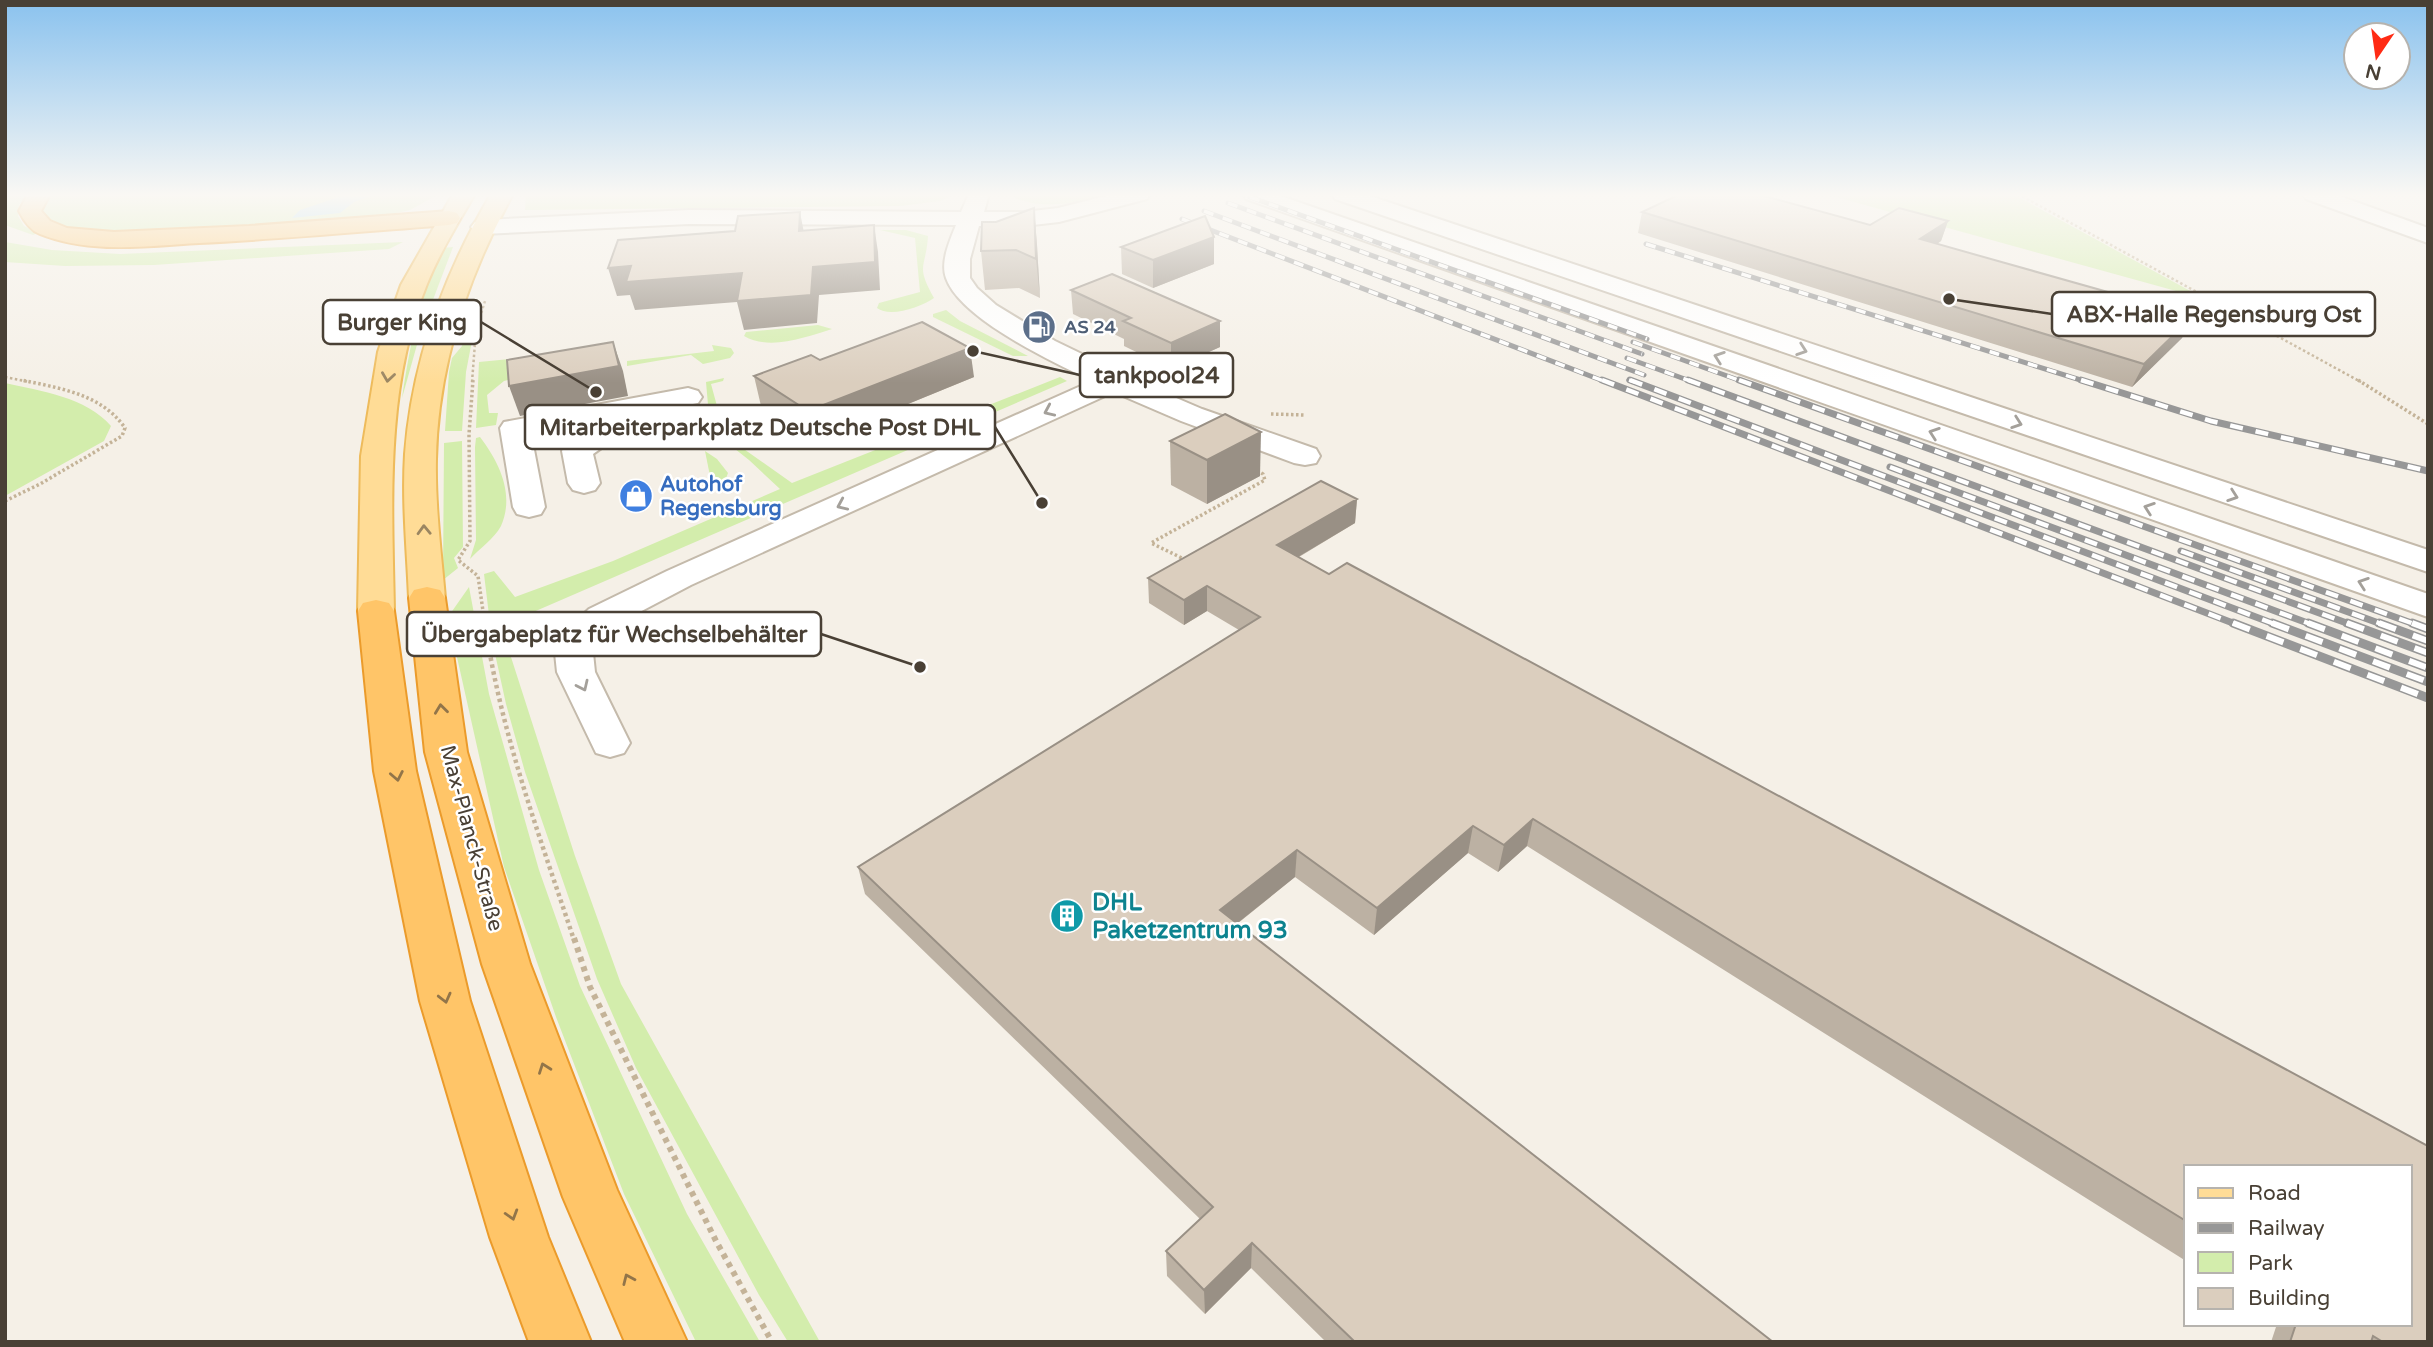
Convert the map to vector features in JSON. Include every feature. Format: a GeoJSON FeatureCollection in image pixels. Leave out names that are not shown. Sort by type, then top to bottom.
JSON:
{"type":"FeatureCollection","features":[{"type":"Feature","properties":{"kind":"highway","name":"Max-Planck-Straße"},"geometry":{"type":"LineString","coordinates":[[427,598],[446,752],[506,964],[591,1197],[656,1342]]}},
{"type":"Feature","properties":{"kind":"highway"},"geometry":{"type":"LineString","coordinates":[[376,611],[395,771],[445,1001],[519,1237],[560,1342]]}},
{"type":"Feature","properties":{"kind":"main road"},"geometry":{"type":"LineString","coordinates":[[376,611],[376,456],[392,352],[414,285],[429,257]]}},
{"type":"Feature","properties":{"kind":"main road","name":"Max-Planck-Straße"},"geometry":{"type":"LineString","coordinates":[[427,598],[421,440],[426,395],[458,285],[470,257]]}},
{"type":"Feature","properties":{"kind":"street"},"geometry":{"type":"LineString","coordinates":[[958,257],[958,279],[969,298],[995,318],[1154,399],[1305,456]]}},
{"type":"Feature","properties":{"kind":"street"},"geometry":{"type":"LineString","coordinates":[[1433,257],[2428,606]]}},
{"type":"Feature","properties":{"kind":"street"},"geometry":{"type":"LineString","coordinates":[[1528,257],[2428,562]]}},
{"type":"Feature","properties":{"kind":"street"},"geometry":{"type":"LineString","coordinates":[[610,743],[576,672],[574,653],[584,634],[601,617],[678,578],[1095,390],[1102,373]]}},
{"type":"Feature","properties":{"kind":"street"},"geometry":{"type":"LineString","coordinates":[[529,507],[515,428],[688,397]]}},
{"type":"Feature","properties":{"kind":"street"},"geometry":{"type":"LineString","coordinates":[[1154,399],[1216,405]]}},
{"type":"Feature","properties":{"kind":"street"},"geometry":{"type":"LineString","coordinates":[[584,483],[577,451],[643,405]]}},
{"type":"Feature","properties":{"kind":"path"},"geometry":{"type":"LineString","coordinates":[[2135,257],[2348,374],[2428,425]]}},
{"type":"Feature","properties":{"kind":"path"},"geometry":{"type":"LineString","coordinates":[[488,294],[476,330],[468,434],[470,541],[458,560],[478,576],[490,662],[527,802],[590,987],[716,1241],[772,1342]]}},
{"type":"Feature","properties":{"kind":"path"},"geometry":{"type":"LineString","coordinates":[[2212,298],[2238,296]]}},
{"type":"Feature","properties":{"kind":"path"},"geometry":{"type":"LineString","coordinates":[[5,377],[52,387],[105,404],[120,415],[125,428],[122,436],[5,501]]}},
{"type":"Feature","properties":{"kind":"path"},"geometry":{"type":"LineString","coordinates":[[1188,562],[1151,543],[1265,480],[1264,474],[1253,469]]}},
{"type":"Feature","properties":{"kind":"green space"},"geometry":{"type":"Polygon","coordinates":[[[5,257],[274,257],[154,265],[65,266],[5,262],[5,257]]]}},
{"type":"Feature","properties":{"kind":"green space"},"geometry":{"type":"Polygon","coordinates":[[[439,257],[449,257],[420,334],[402,398],[412,340],[439,257]]]}},
{"type":"Feature","properties":{"kind":"green space"},"geometry":{"type":"Polygon","coordinates":[[[917,257],[925,257],[923,272],[934,298],[914,308],[897,312],[877,308],[879,303],[920,292],[917,257]]]}},
{"type":"Feature","properties":{"kind":"green space"},"geometry":{"type":"Polygon","coordinates":[[[2052,257],[2128,257],[2205,299],[2052,257]]]}},
{"type":"Feature","properties":{"kind":"green space"},"geometry":{"type":"Polygon","coordinates":[[[473,309],[478,309],[466,372],[462,431],[445,431],[452,358],[462,346],[473,309]]]}},
{"type":"Feature","properties":{"kind":"green space"},"geometry":{"type":"Polygon","coordinates":[[[946,310],[960,321],[1028,356],[1013,356],[933,317],[933,314],[946,310]]]}},
{"type":"Feature","properties":{"kind":"green space"},"geometry":{"type":"Polygon","coordinates":[[[818,325],[832,329],[800,339],[776,342],[744,336],[746,332],[818,325]]]}},
{"type":"Feature","properties":{"kind":"green space"},"geometry":{"type":"Polygon","coordinates":[[[712,345],[731,348],[734,353],[730,358],[703,364],[691,355],[627,366],[627,361],[714,351],[712,345]]]}},
{"type":"Feature","properties":{"kind":"green space"},"geometry":{"type":"Polygon","coordinates":[[[551,355],[517,378],[504,381],[487,395],[489,413],[498,413],[496,425],[476,428],[479,362],[551,355]]]}},
{"type":"Feature","properties":{"kind":"green space"},"geometry":{"type":"Polygon","coordinates":[[[1060,377],[1067,381],[501,626],[575,856],[621,984],[820,1342],[788,1342],[759,1295],[636,1068],[597,979],[525,772],[506,704],[492,640],[484,574],[494,571],[515,597],[613,561],[780,489],[716,434],[709,416],[706,382],[724,378],[723,381],[711,384],[723,428],[731,440],[792,483],[1060,377]]]}},
{"type":"Feature","properties":{"kind":"green space"},"geometry":{"type":"Polygon","coordinates":[[[5,383],[48,392],[89,408],[111,426],[104,441],[5,496],[5,383]]]}},
{"type":"Feature","properties":{"kind":"green space"},"geometry":{"type":"Polygon","coordinates":[[[480,437],[499,468],[506,490],[506,502],[505,514],[498,531],[470,559],[476,540],[475,447],[476,438],[480,437]]]}},
{"type":"Feature","properties":{"kind":"green space"},"geometry":{"type":"Polygon","coordinates":[[[462,441],[463,547],[454,558],[458,568],[443,580],[444,443],[462,441]]]}},
{"type":"Feature","properties":{"kind":"green space"},"geometry":{"type":"Polygon","coordinates":[[[705,451],[717,459],[728,473],[725,481],[712,486],[705,451]]]}},
{"type":"Feature","properties":{"kind":"green space"},"geometry":{"type":"Polygon","coordinates":[[[469,587],[489,694],[539,870],[580,986],[687,1214],[760,1342],[696,1342],[624,1194],[556,1017],[504,867],[448,617],[469,587]]]}},
{"type":"Feature","properties":{"kind":"building"},"geometry":{"type":"Polygon","coordinates":[[[612,257],[875,257],[875,262],[813,267],[811,295],[737,301],[742,273],[626,282],[631,266],[608,268],[612,257]]]}},
{"type":"Feature","properties":{"kind":"building"},"geometry":{"type":"Polygon","coordinates":[[[1790,257],[1983,257],[2193,316],[2144,364],[1790,257]]]}},
{"type":"Feature","properties":{"kind":"building"},"geometry":{"type":"Polygon","coordinates":[[[1112,274],[1220,321],[1171,343],[1123,321],[1131,318],[1071,290],[1112,274]]]}},
{"type":"Feature","properties":{"kind":"building"},"geometry":{"type":"Polygon","coordinates":[[[922,322],[970,348],[808,411],[754,376],[811,355],[820,360],[922,322]]]}},
{"type":"Feature","properties":{"kind":"building"},"geometry":{"type":"Polygon","coordinates":[[[613,342],[619,366],[509,386],[507,360],[613,342]]]}},
{"type":"Feature","properties":{"kind":"building"},"geometry":{"type":"Polygon","coordinates":[[[1225,414],[1261,432],[1207,460],[1170,441],[1225,414]]]}},
{"type":"Feature","properties":{"kind":"building","name":"DHL Paketzentrum 93"},"geometry":{"type":"Polygon","coordinates":[[[1321,481],[1357,499],[1277,545],[1329,574],[1347,563],[2428,1146],[2428,1342],[2383,1342],[2373,1336],[2371,1342],[2290,1342],[2295,1326],[2412,1326],[2412,1165],[2184,1165],[2184,1220],[1533,819],[1504,845],[1473,826],[1377,908],[1297,850],[1220,910],[1773,1342],[1355,1342],[1252,1243],[1204,1290],[1166,1251],[1213,1207],[858,867],[1260,617],[1207,586],[1184,600],[1148,578],[1321,481]]]}},
{"type":"Feature","properties":{"kind":"railway"},"geometry":{"type":"LineString","coordinates":[[1280,257],[1606,382]]}},
{"type":"Feature","properties":{"kind":"railway"},"geometry":{"type":"LineString","coordinates":[[1327,257],[1644,375]]}},
{"type":"Feature","properties":{"kind":"railway"},"geometry":{"type":"LineString","coordinates":[[1376,257],[1642,354]]}},
{"type":"Feature","properties":{"kind":"railway"},"geometry":{"type":"LineString","coordinates":[[1417,257],[1647,339]]}},
{"type":"Feature","properties":{"kind":"railway"},"geometry":{"type":"LineString","coordinates":[[1687,257],[2087,382]]}},
{"type":"Feature","properties":{"kind":"railway"},"geometry":{"type":"LineString","coordinates":[[1633,342],[1744,382]]}},
{"type":"Feature","properties":{"kind":"railway"},"geometry":{"type":"LineString","coordinates":[[1627,358],[1693,382]]}},
{"type":"Feature","properties":{"kind":"railway"},"geometry":{"type":"LineString","coordinates":[[1602,380],[2238,625]]}},
{"type":"Feature","properties":{"kind":"railway"},"geometry":{"type":"LineString","coordinates":[[1629,380],[1635,382]]}},
{"type":"Feature","properties":{"kind":"railway"},"geometry":{"type":"LineString","coordinates":[[1630,380],[2277,625]]}},
{"type":"Feature","properties":{"kind":"railway"},"geometry":{"type":"LineString","coordinates":[[1688,380],[2352,625]]}},
{"type":"Feature","properties":{"kind":"railway"},"geometry":{"type":"LineString","coordinates":[[1739,380],[2417,625]]}},
{"type":"Feature","properties":{"kind":"railway"},"geometry":{"type":"LineString","coordinates":[[2081,380],[2211,421],[2428,471]]}},
{"type":"Feature","properties":{"kind":"railway"},"geometry":{"type":"LineString","coordinates":[[1890,467],[2313,625]]}},
{"type":"Feature","properties":{"kind":"railway"},"geometry":{"type":"LineString","coordinates":[[2181,551],[2384,625]]}},
{"type":"Feature","properties":{"kind":"railway"},"geometry":{"type":"LineString","coordinates":[[2233,623],[2428,698]]}},
{"type":"Feature","properties":{"kind":"railway"},"geometry":{"type":"LineString","coordinates":[[2272,623],[2428,682]]}},
{"type":"Feature","properties":{"kind":"railway"},"geometry":{"type":"LineString","coordinates":[[2308,623],[2428,668]]}},
{"type":"Feature","properties":{"kind":"railway"},"geometry":{"type":"LineString","coordinates":[[2347,623],[2428,653]]}},
{"type":"Feature","properties":{"kind":"railway"},"geometry":{"type":"LineString","coordinates":[[2379,623],[2428,641]]}},
{"type":"Feature","properties":{"kind":"railway"},"geometry":{"type":"LineString","coordinates":[[2412,623],[2428,629]]}},
{"type":"Feature","properties":{"kind":"place","name":"ABX-Halle Regensburg Ost"},"geometry":{"type":"Point","coordinates":[1949,299]}},
{"type":"Feature","properties":{"kind":"place","name":"AS 24"},"geometry":{"type":"Point","coordinates":[1039,327]}},
{"type":"Feature","properties":{"kind":"place","name":"tankpool24"},"geometry":{"type":"Point","coordinates":[973,351]}},
{"type":"Feature","properties":{"kind":"place","name":"Burger King"},"geometry":{"type":"Point","coordinates":[596,392]}},
{"type":"Feature","properties":{"kind":"place","name":"Autohof Regensburg"},"geometry":{"type":"Point","coordinates":[636,496]}},
{"type":"Feature","properties":{"kind":"place","name":"Mitarbeiterparkplatz Deutsche Post DHL"},"geometry":{"type":"Point","coordinates":[1042,503]}},
{"type":"Feature","properties":{"kind":"place","name":"Übergabeplatz für Wechselbehälter"},"geometry":{"type":"Point","coordinates":[920,667]}},
{"type":"Feature","properties":{"kind":"place","name":"DHL Paketzentrum 93"},"geometry":{"type":"Point","coordinates":[1067,916]}}]}
